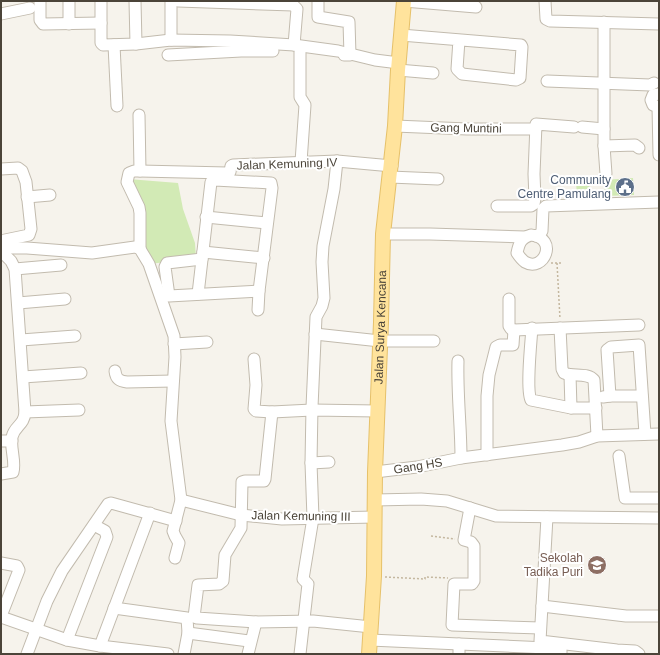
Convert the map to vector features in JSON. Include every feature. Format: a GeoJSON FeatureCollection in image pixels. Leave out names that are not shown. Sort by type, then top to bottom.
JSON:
{"type":"FeatureCollection","features":[{"type":"Feature","properties":{"kind":"main road","name":"Jalan Surya Kencana"},"geometry":{"type":"LineString","coordinates":[[370,640],[374,576],[375,472],[383,234],[391,172],[404,1]]}},
{"type":"Feature","properties":{"kind":"street"},"geometry":{"type":"LineString","coordinates":[[40,1],[40,20],[43,24],[101,23]]}},
{"type":"Feature","properties":{"kind":"street"},"geometry":{"type":"LineString","coordinates":[[69,1],[69,24]]}},
{"type":"Feature","properties":{"kind":"street"},"geometry":{"type":"LineString","coordinates":[[101,1],[102,44],[114,46],[171,40],[230,42],[338,51],[350,55],[434,73]]}},
{"type":"Feature","properties":{"kind":"street"},"geometry":{"type":"LineString","coordinates":[[135,1],[136,44]]}},
{"type":"Feature","properties":{"kind":"street"},"geometry":{"type":"LineString","coordinates":[[171,1],[171,40]]}},
{"type":"Feature","properties":{"kind":"street"},"geometry":{"type":"LineString","coordinates":[[178,1],[293,5],[297,9],[297,48],[300,97],[305,104],[301,162]]}},
{"type":"Feature","properties":{"kind":"street"},"geometry":{"type":"LineString","coordinates":[[318,1],[318,17],[349,22],[350,55]]}},
{"type":"Feature","properties":{"kind":"street"},"geometry":{"type":"LineString","coordinates":[[404,1],[476,7]]}},
{"type":"Feature","properties":{"kind":"street"},"geometry":{"type":"LineString","coordinates":[[545,1],[546,19],[550,21],[659,24]]}},
{"type":"Feature","properties":{"kind":"street"},"geometry":{"type":"LineString","coordinates":[[1,14],[30,8]]}},
{"type":"Feature","properties":{"kind":"street"},"geometry":{"type":"LineString","coordinates":[[604,22],[604,146],[606,174]]}},
{"type":"Feature","properties":{"kind":"street"},"geometry":{"type":"LineString","coordinates":[[401,35],[521,45],[520,78],[516,80],[462,74],[457,69],[459,40]]}},
{"type":"Feature","properties":{"kind":"street"},"geometry":{"type":"LineString","coordinates":[[114,46],[117,106]]}},
{"type":"Feature","properties":{"kind":"street"},"geometry":{"type":"LineString","coordinates":[[168,56],[297,48]]}},
{"type":"Feature","properties":{"kind":"street"},"geometry":{"type":"LineString","coordinates":[[546,81],[604,82],[650,85],[654,83]]}},
{"type":"Feature","properties":{"kind":"street"},"geometry":{"type":"LineString","coordinates":[[659,94],[653,95],[651,100],[653,105],[658,107],[659,155]]}},
{"type":"Feature","properties":{"kind":"street"},"geometry":{"type":"LineString","coordinates":[[139,115],[140,171],[129,173],[127,182],[139,207],[140,249],[149,264],[174,336],[172,427],[181,500],[174,534],[179,543],[175,558]]}},
{"type":"Feature","properties":{"kind":"street","name":"Gang Muntini"},"geometry":{"type":"LineString","coordinates":[[395,126],[467,129],[536,129],[537,124],[604,129]]}},
{"type":"Feature","properties":{"kind":"street"},"geometry":{"type":"LineString","coordinates":[[497,206],[531,206],[534,204],[536,129]]}},
{"type":"Feature","properties":{"kind":"street"},"geometry":{"type":"LineString","coordinates":[[604,146],[636,145],[639,148]]}},
{"type":"Feature","properties":{"kind":"street"},"geometry":{"type":"LineString","coordinates":[[300,654],[308,584],[304,579],[313,518],[311,463],[316,317],[317,312],[322,306],[324,298],[322,262],[323,246],[334,189],[337,161]]}},
{"type":"Feature","properties":{"kind":"street","name":"Jalan Kemuning IV"},"geometry":{"type":"LineString","coordinates":[[140,171],[230,172],[231,166],[233,165],[337,161],[391,172],[438,179]]}},
{"type":"Feature","properties":{"kind":"street"},"geometry":{"type":"LineString","coordinates":[[264,182],[266,164]]}},
{"type":"Feature","properties":{"kind":"street"},"geometry":{"type":"LineString","coordinates":[[1,170],[14,168],[22,170],[26,182],[31,229],[30,234],[5,240],[1,243]]}},
{"type":"Feature","properties":{"kind":"street"},"geometry":{"type":"LineString","coordinates":[[198,294],[210,182],[215,180],[271,183],[272,186],[258,310]]}},
{"type":"Feature","properties":{"kind":"street"},"geometry":{"type":"LineString","coordinates":[[27,197],[50,195]]}},
{"type":"Feature","properties":{"kind":"street"},"geometry":{"type":"LineString","coordinates":[[383,234],[430,234],[494,237],[530,236],[540,234],[542,231],[543,208],[546,206],[659,202]]}},
{"type":"Feature","properties":{"kind":"street"},"geometry":{"type":"LineString","coordinates":[[206,217],[267,224]]}},
{"type":"Feature","properties":{"kind":"street"},"geometry":{"type":"LineString","coordinates":[[494,237],[507,240],[522,260],[529,264],[541,262],[546,255],[546,247],[543,240],[530,236]]}},
{"type":"Feature","properties":{"kind":"street"},"geometry":{"type":"LineString","coordinates":[[517,253],[519,244],[530,236]]}},
{"type":"Feature","properties":{"kind":"street"},"geometry":{"type":"LineString","coordinates":[[1,248],[27,248],[92,253],[135,247],[140,249]]}},
{"type":"Feature","properties":{"kind":"street"},"geometry":{"type":"LineString","coordinates":[[1,251],[11,261],[15,269],[25,412],[24,419],[6,441],[14,463],[13,472],[1,474]]}},
{"type":"Feature","properties":{"kind":"street"},"geometry":{"type":"LineString","coordinates":[[259,291],[169,296],[165,266],[168,263],[202,255],[264,258]]}},
{"type":"Feature","properties":{"kind":"street"},"geometry":{"type":"LineString","coordinates":[[15,269],[61,265]]}},
{"type":"Feature","properties":{"kind":"street"},"geometry":{"type":"LineString","coordinates":[[18,303],[66,299]]}},
{"type":"Feature","properties":{"kind":"street"},"geometry":{"type":"LineString","coordinates":[[509,299],[509,326],[514,330],[560,324],[638,325]]}},
{"type":"Feature","properties":{"kind":"street"},"geometry":{"type":"LineString","coordinates":[[560,324],[562,370],[564,373],[570,375],[588,376],[594,378],[598,436]]}},
{"type":"Feature","properties":{"kind":"street"},"geometry":{"type":"LineString","coordinates":[[532,328],[529,380],[530,398],[536,402],[571,408],[596,408]]}},
{"type":"Feature","properties":{"kind":"street"},"geometry":{"type":"LineString","coordinates":[[487,455],[487,396],[492,362],[496,347],[500,345],[513,345],[514,330]]}},
{"type":"Feature","properties":{"kind":"street"},"geometry":{"type":"LineString","coordinates":[[315,334],[380,340],[434,341]]}},
{"type":"Feature","properties":{"kind":"street"},"geometry":{"type":"LineString","coordinates":[[21,340],[75,336]]}},
{"type":"Feature","properties":{"kind":"street"},"geometry":{"type":"LineString","coordinates":[[174,344],[207,342]]}},
{"type":"Feature","properties":{"kind":"street"},"geometry":{"type":"LineString","coordinates":[[642,396],[606,397],[607,350],[611,347],[638,345],[645,434]]}},
{"type":"Feature","properties":{"kind":"street"},"geometry":{"type":"LineString","coordinates":[[254,359],[256,385],[255,410],[272,412],[312,410],[377,412]]}},
{"type":"Feature","properties":{"kind":"street"},"geometry":{"type":"LineString","coordinates":[[458,361],[457,395],[461,428],[461,458]]}},
{"type":"Feature","properties":{"kind":"street"},"geometry":{"type":"LineString","coordinates":[[115,371],[116,377],[120,381],[173,381]]}},
{"type":"Feature","properties":{"kind":"street"},"geometry":{"type":"LineString","coordinates":[[23,377],[81,373]]}},
{"type":"Feature","properties":{"kind":"street"},"geometry":{"type":"LineString","coordinates":[[570,375],[571,408]]}},
{"type":"Feature","properties":{"kind":"street"},"geometry":{"type":"LineString","coordinates":[[25,412],[79,410]]}},
{"type":"Feature","properties":{"kind":"street"},"geometry":{"type":"LineString","coordinates":[[272,412],[265,479],[264,481],[242,482],[242,515],[239,532],[224,555],[222,583],[198,585],[194,616],[197,618],[256,622],[323,622],[370,640],[459,649],[561,649],[560,654]]}},
{"type":"Feature","properties":{"kind":"street","name":"Gang HS"},"geometry":{"type":"LineString","coordinates":[[375,472],[417,467],[461,458],[562,445],[579,442],[598,436],[645,434],[659,436]]}},
{"type":"Feature","properties":{"kind":"street"},"geometry":{"type":"LineString","coordinates":[[619,456],[625,498],[659,498]]}},
{"type":"Feature","properties":{"kind":"street"},"geometry":{"type":"LineString","coordinates":[[311,463],[330,462]]}},
{"type":"Feature","properties":{"kind":"street"},"geometry":{"type":"LineString","coordinates":[[375,500],[427,499],[446,501],[496,516],[659,518]]}},
{"type":"Feature","properties":{"kind":"street","name":"Jalan Kemuning III"},"geometry":{"type":"LineString","coordinates":[[181,500],[242,515],[282,519],[375,517]]}},
{"type":"Feature","properties":{"kind":"street"},"geometry":{"type":"LineString","coordinates":[[27,654],[47,601],[62,571],[108,504],[111,503],[176,521]]}},
{"type":"Feature","properties":{"kind":"street"},"geometry":{"type":"LineString","coordinates":[[470,508],[464,540],[471,542],[474,546],[474,581],[472,584],[454,584],[452,625],[540,628]]}},
{"type":"Feature","properties":{"kind":"street"},"geometry":{"type":"LineString","coordinates":[[100,646],[150,513]]}},
{"type":"Feature","properties":{"kind":"street"},"geometry":{"type":"LineString","coordinates":[[547,517],[540,641],[617,652],[636,651],[639,654]]}},
{"type":"Feature","properties":{"kind":"street"},"geometry":{"type":"LineString","coordinates":[[67,640],[107,537],[105,531],[94,525]]}},
{"type":"Feature","properties":{"kind":"street"},"geometry":{"type":"LineString","coordinates":[[1,563],[17,566],[19,570],[1,616],[67,640],[100,646],[168,654]]}},
{"type":"Feature","properties":{"kind":"street"},"geometry":{"type":"LineString","coordinates":[[542,606],[626,616],[659,616]]}},
{"type":"Feature","properties":{"kind":"street"},"geometry":{"type":"LineString","coordinates":[[114,608],[186,617],[188,619],[188,634],[184,654]]}},
{"type":"Feature","properties":{"kind":"street"},"geometry":{"type":"LineString","coordinates":[[248,654],[256,622]]}},
{"type":"Feature","properties":{"kind":"street"},"geometry":{"type":"LineString","coordinates":[[188,634],[249,641]]}},
{"type":"Feature","properties":{"kind":"path"},"geometry":{"type":"LineString","coordinates":[[557,263],[560,324]]}},
{"type":"Feature","properties":{"kind":"path"},"geometry":{"type":"LineString","coordinates":[[431,536],[464,540]]}},
{"type":"Feature","properties":{"kind":"path"},"geometry":{"type":"LineString","coordinates":[[374,576],[425,579],[425,577],[450,578],[451,584],[454,584]]}},
{"type":"Feature","properties":{"kind":"green space"},"geometry":{"type":"Polygon","coordinates":[[[633,178],[634,195],[605,196],[604,180],[633,178]]]}},
{"type":"Feature","properties":{"kind":"green space"},"geometry":{"type":"Polygon","coordinates":[[[128,179],[178,183],[183,209],[195,243],[196,258],[150,264],[128,179]]]}},
{"type":"Feature","properties":{"kind":"green space"},"geometry":{"type":"Polygon","coordinates":[[[576,181],[589,181],[590,197],[577,198],[576,181]]]}},
{"type":"Feature","properties":{"kind":"place","name":"Community Centre Pamulang"},"geometry":{"type":"Point","coordinates":[625,187]}},
{"type":"Feature","properties":{"kind":"place","name":"Sekolah Tadika Puri"},"geometry":{"type":"Point","coordinates":[597,565]}}]}
